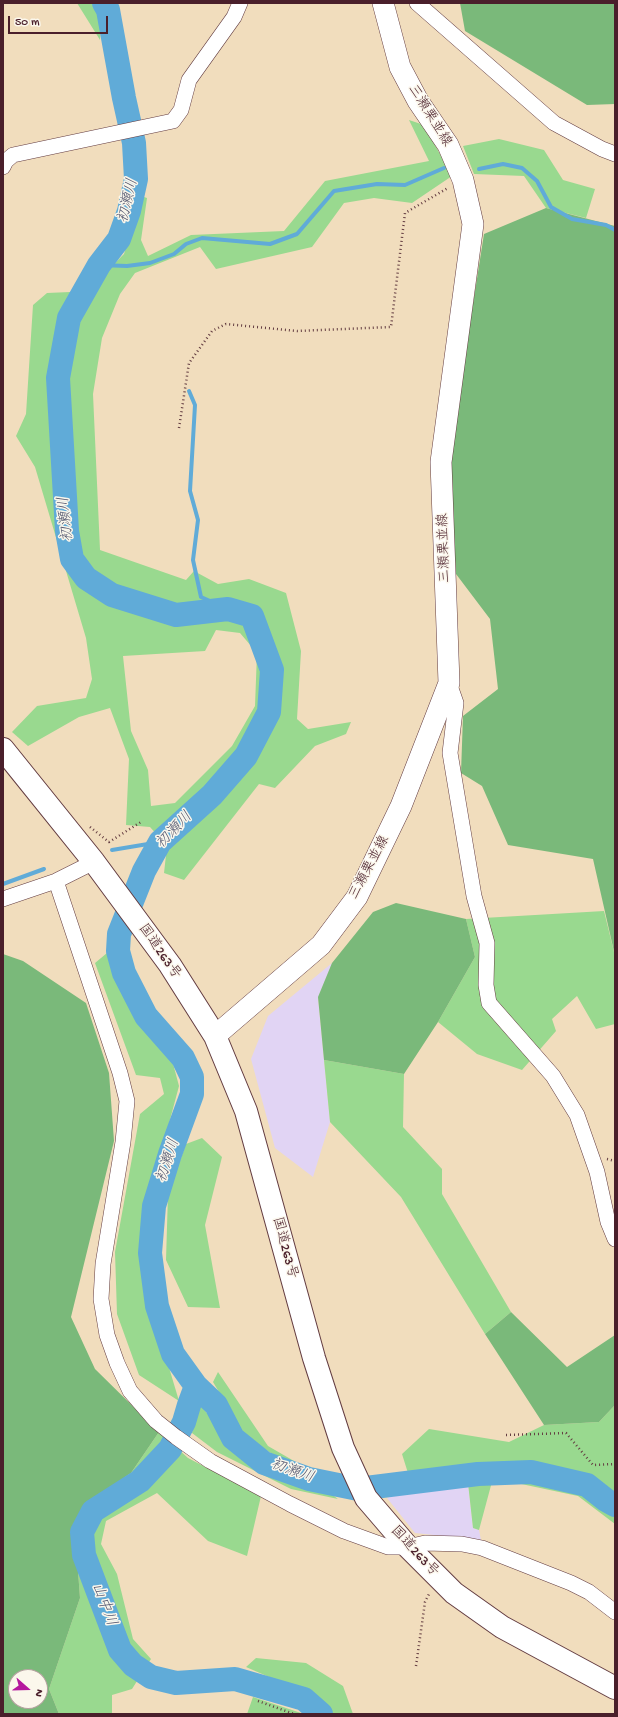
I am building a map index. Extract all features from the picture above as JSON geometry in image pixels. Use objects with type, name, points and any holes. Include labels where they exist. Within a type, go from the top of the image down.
[{"type":"highway","name":"国道263号","points":[[3,749],[94,862],[170,965],[215,1036],[246,1111],[314,1358],[343,1448],[366,1498],[408,1547],[454,1593],[502,1627],[615,1688]]},
{"type":"main road","name":"三瀬栗並線","points":[[215,1036],[321,945],[357,897],[402,806],[448,683],[441,462],[473,224],[462,180],[448,145],[418,101],[400,67],[383,3]]},
{"type":"street","points":[[3,167],[6,161],[13,154],[173,121],[181,110],[189,80],[234,17],[240,3]]},
{"type":"street","points":[[417,3],[554,123],[602,149],[615,154]]},
{"type":"street","points":[[448,683],[456,703],[450,753],[474,896],[487,943],[486,985],[489,1003],[553,1076],[577,1115],[597,1172],[608,1222],[615,1239]]},
{"type":"street","points":[[3,899],[56,881],[94,862]]},
{"type":"street","points":[[56,881],[120,1073],[126,1101],[123,1142],[103,1264],[101,1299],[107,1335],[117,1363],[130,1391],[156,1420],[210,1461],[344,1531],[388,1547],[408,1547],[425,1543],[440,1543],[462,1544],[482,1548],[571,1583],[589,1592],[615,1612]]},
{"type":"path","points":[[179,428],[190,363],[212,331],[226,324],[297,331],[391,327],[405,213],[462,180]]},
{"type":"path","points":[[63,824],[90,827],[109,842],[141,822]]},
{"type":"path","points":[[506,1435],[566,1433],[593,1465],[615,1464]]},
{"type":"path","points":[[416,1666],[425,1602],[438,1578]]},
{"type":"path","points":[[258,1701],[294,1714]]},
{"type":"shaded area","points":[[332,963],[318,998],[330,1122],[313,1177],[275,1148],[251,1059],[268,1016]]},
{"type":"shaded area","points":[[468,1483],[473,1528],[479,1530],[481,1540],[415,1533],[387,1498],[413,1489]]},
{"type":"green space","points":[[77,3],[97,3],[102,12],[100,40]]},
{"type":"green space","points":[[460,3],[615,3],[615,104],[587,105],[465,31]]},
{"type":"green space","points":[[409,120],[424,125],[452,176],[412,203],[374,198],[344,203],[312,247],[216,269],[200,247],[135,273],[120,294],[102,338],[93,394],[100,550],[186,580],[194,571],[218,584],[249,579],[286,593],[301,651],[297,719],[308,729],[351,722],[346,734],[315,746],[275,788],[259,784],[184,880],[164,873],[167,846],[150,827],[126,825],[129,759],[110,708],[79,717],[28,746],[12,732],[37,706],[86,698],[92,679],[86,638],[35,467],[16,436],[26,414],[33,305],[47,293],[70,292],[90,298],[104,274],[124,254],[141,196],[147,198],[141,240],[148,256],[191,235],[284,231],[325,181],[429,161]],"holes":[[[216,630],[240,633],[257,653],[255,706],[232,746],[175,803],[151,806],[148,770],[131,731],[123,656],[205,651]]]},
{"type":"green space","points":[[499,139],[544,150],[563,180],[595,189],[586,218],[546,208],[524,176],[474,174],[463,146]]},
{"type":"green space","points":[[546,208],[615,226],[615,956],[593,859],[508,845],[482,786],[461,773],[463,716],[498,689],[490,619],[456,574],[448,463],[484,234]]},
{"type":"green space","points":[[396,903],[466,919],[475,957],[438,1022],[404,1074],[324,1060],[318,997],[332,963],[373,912]]},
{"type":"green space","points":[[604,911],[615,956],[615,1024],[596,1029],[577,996],[552,1019],[556,1031],[522,1070],[477,1054],[438,1022],[475,957],[466,919]]},
{"type":"green space","points":[[107,953],[137,1019],[171,1056],[179,1086],[147,1206],[145,1287],[179,1401],[139,1375],[117,1314],[115,1252],[140,1114],[164,1094],[160,1078],[136,1075],[95,963]]},
{"type":"green space","points":[[3,954],[23,961],[86,1003],[109,1073],[114,1141],[71,1317],[95,1369],[159,1432],[131,1473],[88,1503],[75,1530],[80,1598],[49,1689],[59,1714],[3,1714]]},
{"type":"green space","points":[[324,1060],[404,1074],[403,1127],[442,1169],[442,1194],[511,1312],[485,1334],[401,1197],[330,1122]]},
{"type":"green space","points":[[202,1138],[222,1157],[205,1225],[220,1308],[188,1307],[166,1260],[168,1194],[186,1144]]},
{"type":"green space","points":[[511,1312],[567,1367],[615,1335],[615,1405],[599,1422],[544,1425],[485,1334]]},
{"type":"green space","points":[[218,1372],[268,1446],[294,1461],[291,1466],[246,1437],[213,1382]]},
{"type":"green space","points":[[198,1402],[241,1455],[290,1482],[326,1490],[338,1499],[291,1489],[217,1452],[192,1433]]},
{"type":"green space","points":[[615,1405],[615,1524],[578,1496],[493,1478],[479,1530],[473,1528],[468,1483],[413,1489],[402,1454],[429,1429],[509,1442],[544,1425],[599,1422]]},
{"type":"green space","points":[[159,1432],[188,1458],[261,1496],[247,1556],[208,1541],[157,1493],[106,1521],[101,1544],[117,1574],[133,1639],[151,1659],[132,1689],[112,1695],[112,1714],[59,1714],[49,1689],[80,1598],[75,1530],[88,1503],[131,1473]]},
{"type":"green space","points":[[256,1658],[306,1663],[343,1686],[353,1714],[328,1714],[306,1693],[246,1667]]},
{"type":"green space","points":[[253,1697],[304,1714],[247,1714]]},
{"type":"waterway","name":"初瀬川","points":[[104,3],[108,10],[134,143],[136,179],[129,211],[119,239],[99,265],[69,318],[58,378],[67,531],[72,559],[86,578],[112,595],[176,615],[228,609],[252,616],[272,670],[269,712],[246,756],[212,795],[160,842],[144,871],[119,934],[118,951],[124,973],[146,1016],[183,1058],[192,1077],[192,1094],[170,1154],[154,1206],[150,1253],[157,1306],[173,1354],[196,1386],[216,1405],[233,1438],[264,1463],[309,1479],[358,1489],[478,1474],[531,1472],[587,1485],[615,1505]]},
{"type":"waterway","points":[[479,169],[503,164],[522,168],[537,181],[551,207],[572,219],[606,225],[615,230]]},
{"type":"waterway","points":[[99,265],[127,266],[150,263],[174,254],[186,244],[202,238],[270,244],[297,234],[334,191],[377,184],[405,185],[444,168]]},
{"type":"waterway","points":[[189,391],[195,405],[190,491],[198,520],[193,560],[201,597],[228,609]]},
{"type":"waterway","points":[[112,850],[160,842]]},
{"type":"waterway","points":[[3,884],[44,869]]},
{"type":"waterway","name":"山中川","points":[[196,1386],[184,1422],[170,1449],[140,1481],[93,1511],[82,1532],[84,1555],[120,1650],[133,1665],[151,1677],[176,1683],[235,1679],[304,1699],[321,1714]]}]
